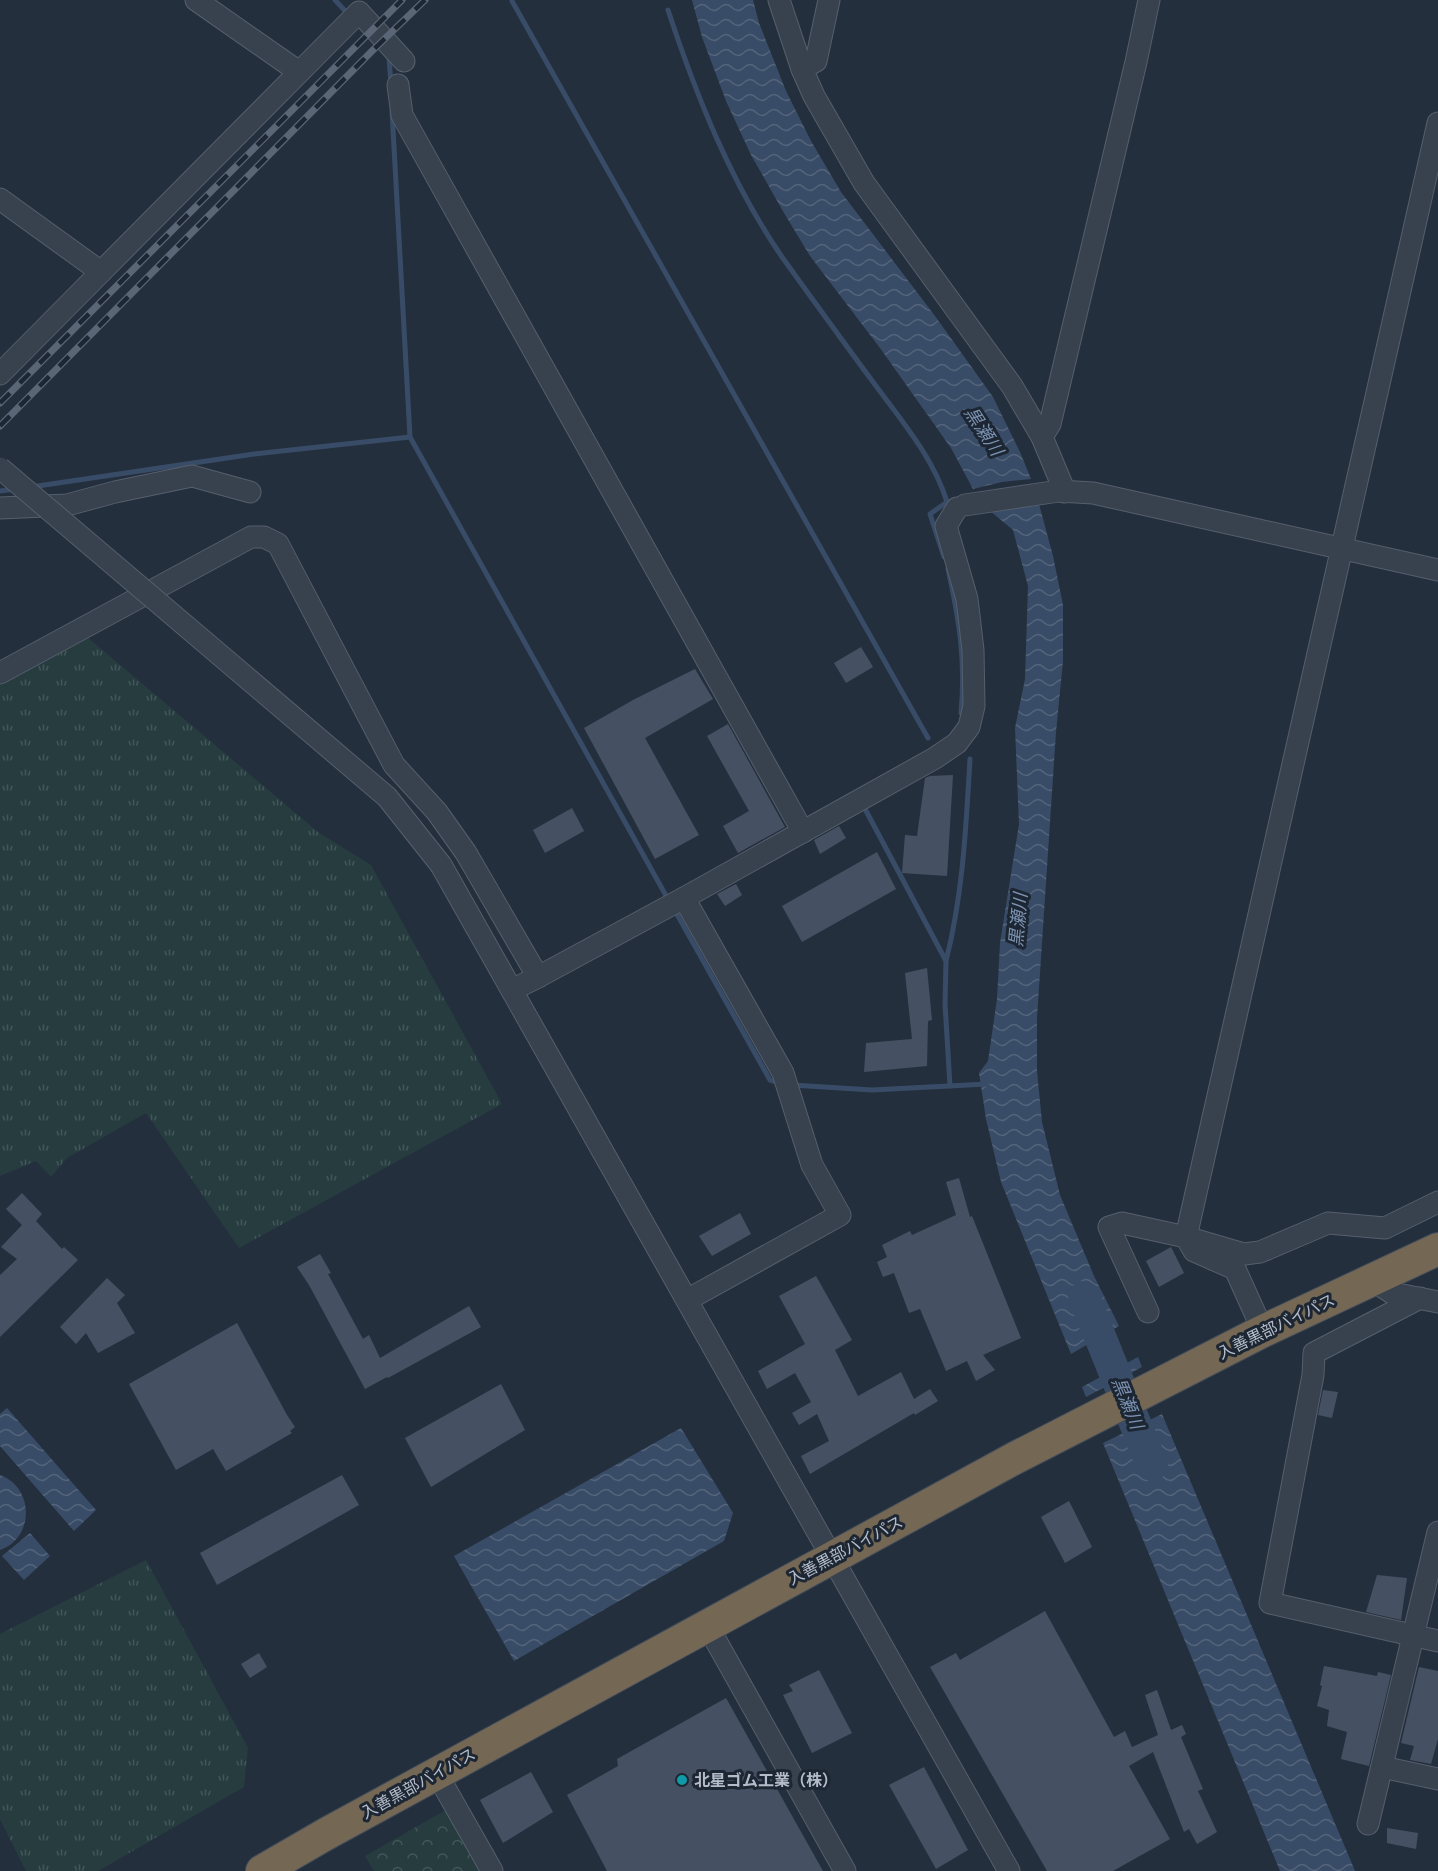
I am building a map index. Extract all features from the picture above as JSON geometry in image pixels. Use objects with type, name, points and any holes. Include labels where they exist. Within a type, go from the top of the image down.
[{"type":"highway","name":"入善黒部バイパス","points":[[262,1871],[1015,1458],[1263,1331],[1438,1249]]},
{"type":"street","points":[[196,0],[299,72]]},
{"type":"street","points":[[779,0],[802,69],[814,96],[864,183],[1012,386],[1042,437],[1062,491]]},
{"type":"street","points":[[802,69],[816,61],[829,0]]},
{"type":"street","points":[[1042,437],[1050,424],[1149,0]]},
{"type":"street","points":[[0,374],[299,72],[353,6],[404,61]]},
{"type":"street","points":[[398,85],[402,115],[803,832]]},
{"type":"street","points":[[1263,1331],[1235,1269],[1194,1251],[1186,1237],[1438,123]]},
{"type":"street","points":[[0,199],[101,272]]},
{"type":"street","points":[[0,468],[387,797],[441,865],[1009,1871]]},
{"type":"street","points":[[0,508],[67,506],[115,492],[192,476],[250,492]]},
{"type":"street","points":[[512,990],[803,832],[935,758],[957,743],[969,727],[974,706],[973,650],[967,599],[946,526],[961,507],[1062,491],[1093,493],[1438,570]]},
{"type":"street","points":[[0,673],[251,537],[264,537],[278,544],[394,765],[437,812],[466,853],[538,977]]},
{"type":"street","points":[[684,898],[783,1073],[812,1165],[840,1215],[687,1300]]},
{"type":"street","points":[[1148,1312],[1109,1227],[1122,1223],[1186,1237],[1245,1254],[1260,1251],[1328,1223],[1385,1228],[1438,1202]]},
{"type":"street","points":[[1372,1280],[1392,1293],[1429,1300]]},
{"type":"street","points":[[1429,1300],[1314,1353],[1313,1375],[1270,1603],[1438,1641]]},
{"type":"street","points":[[1368,1824],[1437,1542]]},
{"type":"street","points":[[707,1625],[845,1871]]},
{"type":"street","points":[[1382,1767],[1438,1779]]},
{"type":"street","points":[[437,1774],[492,1871]]},
{"type":"green space","points":[[87,637],[318,832],[371,865],[502,1104],[239,1248],[146,1113],[67,1158],[51,1177],[36,1161],[0,1176],[0,684]]},
{"type":"green space","points":[[146,1560],[248,1748],[244,1787],[98,1871],[26,1871],[0,1819],[0,1634]]},
{"type":"green space","points":[[446,1810],[481,1871],[374,1871],[365,1856]]},
{"type":"water","points":[[692,0],[753,0],[759,23],[786,91],[811,141],[841,192],[993,397],[1031,479],[1002,482],[973,489],[951,448],[880,348],[810,256],[784,213],[751,155],[726,101],[702,37]]},
{"type":"water","points":[[1039,504],[1063,605],[1063,661],[1056,732],[1037,1018],[1037,1071],[1042,1122],[1060,1195],[1094,1276],[1119,1326],[1071,1354],[1001,1182],[986,1119],[979,1073],[988,1061],[997,999],[1000,943],[1019,824],[1015,728],[1025,679],[1028,586],[1013,530],[989,510]]},
{"type":"water","points":[[1138,1357],[1142,1367],[1086,1397],[1082,1387]]},
{"type":"water","points":[[7,1408],[96,1510],[74,1531],[0,1446],[0,1414]]},
{"type":"water","points":[[1162,1414],[1355,1871],[1280,1871],[1103,1443]]},
{"type":"water","points":[[681,1428],[733,1513],[724,1541],[514,1661],[454,1556]]},
{"type":"water","points":[[0,1475],[11,1481],[19,1490],[26,1512],[20,1535],[0,1550]]},
{"type":"water","points":[[30,1533],[50,1556],[24,1580],[2,1556]]},
{"type":"building","points":[[861,647],[873,667],[846,683],[834,663]]},
{"type":"building","points":[[695,669],[713,699],[645,738],[699,835],[655,859],[584,728]]},
{"type":"building","points":[[728,724],[785,827],[738,853],[723,826],[749,811],[707,736]]},
{"type":"building","points":[[953,775],[947,876],[902,873],[905,835],[917,836],[925,778]]},
{"type":"building","points":[[572,808],[584,831],[545,853],[533,830]]},
{"type":"building","points":[[839,826],[846,838],[820,854],[814,840]]},
{"type":"building","points":[[877,852],[896,889],[802,942],[782,906]]},
{"type":"building","points":[[736,884],[742,895],[725,906],[717,894]]},
{"type":"building","points":[[927,968],[932,1020],[928,1021],[927,1066],[864,1072],[866,1043],[912,1039],[905,973]]},
{"type":"building","points":[[959,1178],[970,1217],[972,1216],[1021,1338],[983,1355],[995,1370],[976,1381],[967,1361],[946,1371],[920,1309],[909,1313],[894,1273],[883,1277],[877,1262],[887,1257],[882,1245],[910,1231],[912,1235],[956,1215],[946,1182]]},
{"type":"building","points":[[22,1193],[42,1214],[36,1221],[62,1249],[64,1247],[78,1260],[0,1337],[0,1275],[17,1259],[1,1247],[22,1225],[6,1209]]},
{"type":"building","points":[[740,1213],[751,1234],[712,1256],[699,1236]]},
{"type":"building","points":[[1171,1247],[1184,1273],[1159,1287],[1146,1261]]},
{"type":"building","points":[[320,1254],[331,1273],[328,1274],[363,1339],[369,1335],[380,1358],[469,1306],[481,1327],[365,1389],[297,1267]]},
{"type":"building","points":[[816,1276],[852,1340],[835,1350],[858,1396],[901,1372],[914,1399],[930,1389],[938,1401],[810,1474],[801,1456],[829,1441],[817,1414],[799,1425],[792,1413],[811,1402],[795,1373],[767,1389],[758,1371],[805,1344],[779,1296]]},
{"type":"building","points":[[107,1278],[125,1295],[117,1303],[135,1333],[98,1353],[86,1333],[76,1344],[60,1327]]},
{"type":"building","points":[[237,1323],[295,1427],[290,1431],[292,1433],[226,1471],[213,1449],[176,1470],[129,1384]]},
{"type":"building","points":[[501,1384],[525,1430],[431,1487],[405,1438]]},
{"type":"building","points":[[1323,1390],[1338,1392],[1332,1418],[1318,1415]]},
{"type":"building","points":[[342,1475],[359,1505],[217,1585],[200,1553]]},
{"type":"building","points":[[1069,1501],[1092,1547],[1065,1563],[1041,1517]]},
{"type":"building","points":[[1377,1575],[1407,1578],[1401,1620],[1366,1612]]},
{"type":"building","points":[[1045,1611],[1114,1737],[1125,1731],[1132,1747],[1158,1735],[1145,1695],[1157,1690],[1171,1730],[1182,1725],[1186,1734],[1181,1737],[1203,1789],[1198,1791],[1217,1832],[1197,1844],[1189,1829],[1184,1832],[1153,1752],[1129,1766],[1170,1839],[1113,1871],[1047,1871],[930,1667],[956,1653],[960,1660]]},
{"type":"building","points":[[259,1653],[267,1667],[250,1678],[241,1664]]},
{"type":"building","points":[[1324,1666],[1377,1676],[1378,1672],[1391,1675],[1369,1766],[1341,1759],[1347,1732],[1327,1726],[1329,1710],[1317,1706]]},
{"type":"building","points":[[1419,1667],[1438,1671],[1438,1739],[1431,1764],[1410,1760],[1414,1746],[1401,1743]]},
{"type":"building","points":[[819,1670],[852,1733],[812,1753],[783,1695],[793,1691],[789,1685]]},
{"type":"building","name":"北星ゴム工業（株）","points":[[726,1698],[823,1871],[607,1871],[567,1795],[618,1766],[617,1759]]},
{"type":"building","points":[[924,1767],[968,1850],[936,1869],[889,1785]]},
{"type":"building","points":[[531,1772],[553,1812],[503,1843],[480,1800]]},
{"type":"building","points":[[1387,1828],[1418,1833],[1416,1849],[1387,1843]]},
{"type":"waterway","points":[[335,0],[350,16]]},
{"type":"waterway","points":[[512,1],[928,738]]},
{"type":"waterway","points":[[668,10],[690,74],[716,138],[764,229],[906,427],[934,471],[947,502],[930,514],[944,557]]},
{"type":"waterway","points":[[389,58],[391,84]]},
{"type":"waterway","points":[[392,111],[410,437],[669,901]]},
{"type":"waterway","points":[[31,487],[254,454],[410,437]]},
{"type":"waterway","points":[[0,491],[16,489]]},
{"type":"waterway","points":[[948,569],[960,640],[963,676],[961,713]]},
{"type":"waterway","points":[[946,961],[960,886],[970,759]]},
{"type":"waterway","points":[[864,807],[946,961],[945,1004],[950,1086]]},
{"type":"waterway","points":[[674,909],[770,1080],[780,1083]]},
{"type":"waterway","points":[[792,1085],[872,1090],[987,1084]]},
{"type":"waterway","name":"黒瀬川","points":[[1084,1297],[1152,1465]]},
{"type":"railway","points":[[0,403],[402,0]]},
{"type":"railway","points":[[0,426],[425,0]]},
{"type":"place","name":"北星ゴム工業（株）","points":[[682,1780]]}]
